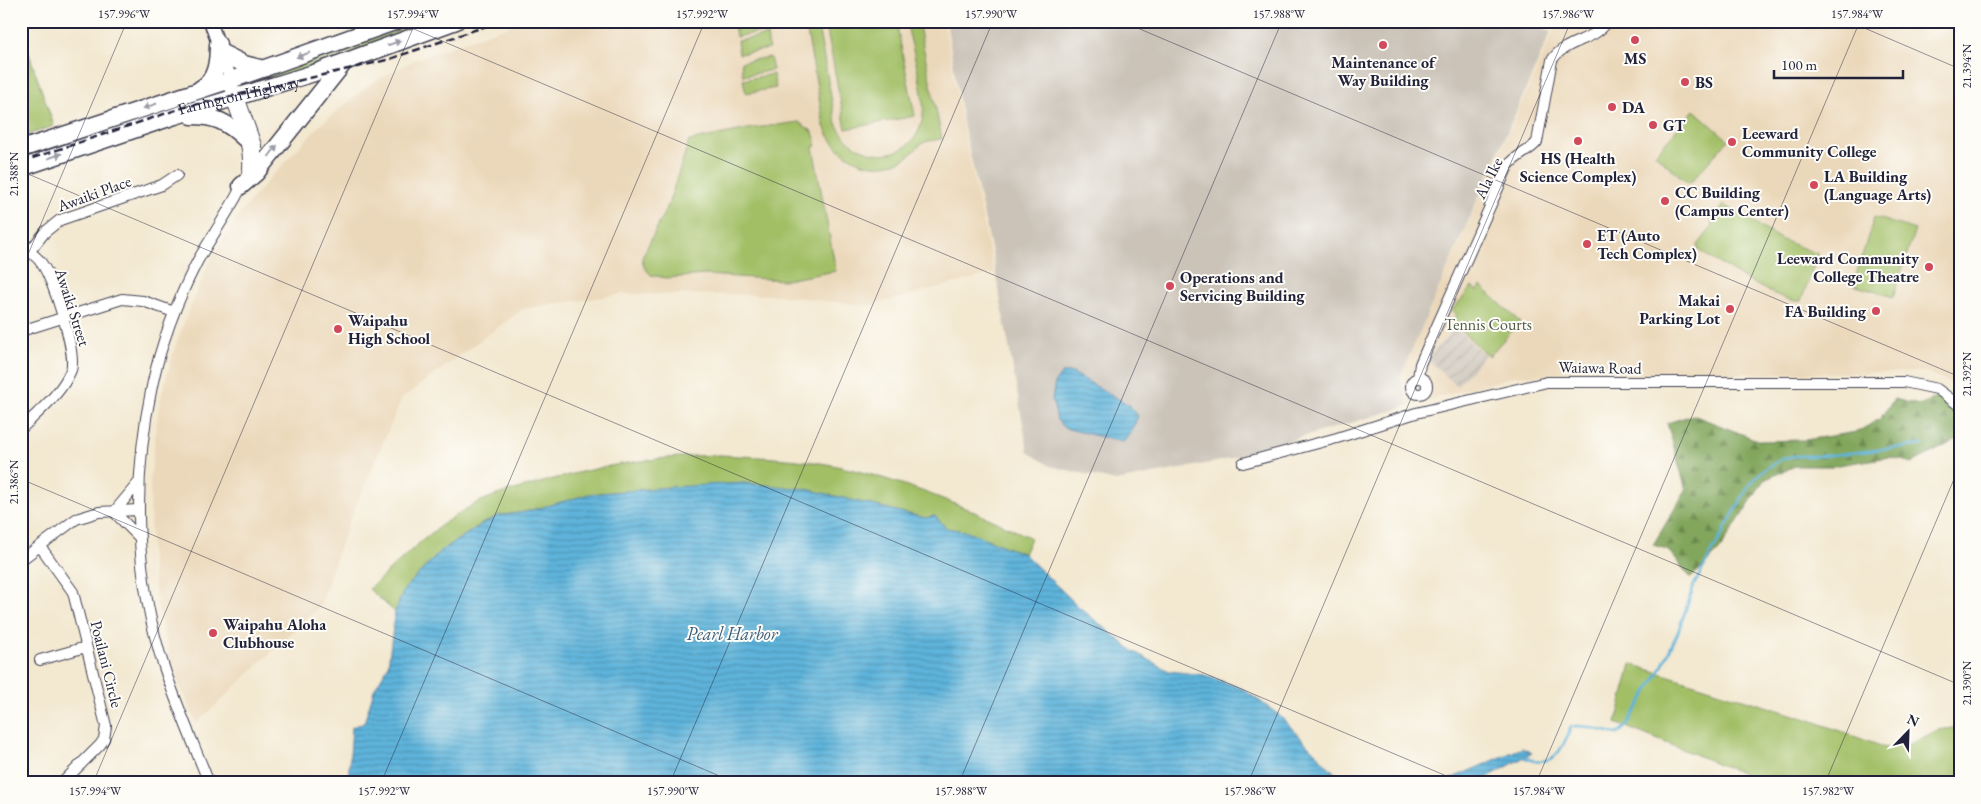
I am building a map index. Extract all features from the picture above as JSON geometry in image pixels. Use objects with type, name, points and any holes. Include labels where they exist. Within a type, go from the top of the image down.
[{"type":"main road","name":"Farrington Highway","points":[[21,150],[264,69],[397,21]]},
{"type":"main road","name":"Farrington Highway","points":[[21,168],[175,116],[314,73],[456,21]]},
{"type":"main road","points":[[196,91],[208,83],[215,71],[220,49],[244,64],[264,69]]},
{"type":"main road","points":[[241,186],[256,173],[335,71],[348,59]]},
{"type":"main road","points":[[175,116],[216,118],[226,122],[244,138]]},
{"type":"street","points":[[210,21],[236,98],[248,170]]},
{"type":"street","name":"Ala Ike","points":[[1418,378],[1420,364],[1508,166],[1518,155],[1533,147],[1537,142],[1552,60],[1558,51],[1566,45],[1594,34],[1608,21]]},
{"type":"street","points":[[209,783],[165,669],[154,630],[146,590],[140,537],[138,510],[139,482],[141,449],[152,384],[174,312],[197,263],[252,164],[256,145],[236,98]]},
{"type":"street","name":"Awaiki Place","points":[[25,249],[60,220],[162,185],[176,175]]},
{"type":"street","name":"Awaiki Street","points":[[21,429],[62,385],[71,370],[72,349],[47,272],[42,264],[25,249]]},
{"type":"street","points":[[21,331],[122,299],[142,301],[174,312]]},
{"type":"street","name":"Waiawa Road","points":[[1243,463],[1337,438],[1416,413],[1547,382],[1904,382],[1937,389],[1960,406]]},
{"type":"street","points":[[114,512],[139,482]]},
{"type":"street","points":[[21,560],[76,519],[99,512],[138,510]]},
{"type":"street","points":[[114,512],[140,537]]},
{"type":"street","name":"Poailani Circle","points":[[40,546],[73,592],[105,718],[106,732],[96,751],[62,783]]},
{"type":"street","points":[[40,660],[86,647]]},
{"type":"shaded area","name":"Waipahu High School","points":[[523,21],[944,21],[962,124],[994,273],[868,306],[777,295],[622,294],[523,309],[402,398],[346,529],[320,606],[196,724],[179,684],[164,635],[157,603],[151,559],[150,480],[159,405],[174,349],[206,268],[238,216],[270,178],[320,125],[370,84],[416,59]]},
{"type":"shaded area","points":[[946,21],[1530,21],[1551,32],[1400,377],[1408,406],[1221,461],[1116,481],[1050,466],[1028,452],[992,252],[963,123]]},
{"type":"shaded area","name":"Leeward Community College","points":[[1558,21],[1960,21],[1960,391],[1946,381],[1924,372],[1514,376],[1408,406],[1400,377]]},
{"type":"shaded area","points":[[1455,328],[1485,355],[1457,386],[1427,359]]},
{"type":"green space","points":[[425,21],[437,21],[256,87],[254,79]]},
{"type":"green space","points":[[764,21],[766,31],[736,37],[734,23]]},
{"type":"green space","points":[[805,21],[817,21],[836,123],[845,137],[857,147],[870,152],[884,154],[897,151],[909,144],[918,132],[923,116],[920,83],[906,21],[918,21],[942,139],[925,142],[902,160],[890,164],[866,164],[846,154],[829,137],[824,126]]},
{"type":"green space","points":[[825,21],[896,21],[915,116],[846,129]]},
{"type":"green space","points":[[21,31],[54,126],[21,137]]},
{"type":"green space","points":[[767,35],[769,49],[739,54],[737,41]]},
{"type":"green space","points":[[770,57],[773,70],[743,76],[741,62]]},
{"type":"green space","points":[[773,74],[776,88],[746,93],[743,80]]},
{"type":"green space","points":[[1694,110],[1728,140],[1689,184],[1655,154]]},
{"type":"green space","points":[[799,122],[813,132],[817,146],[813,147],[836,271],[785,280],[705,275],[666,278],[651,275],[644,267],[642,258],[668,205],[689,141],[748,129]]},
{"type":"green space","points":[[1724,205],[1782,240],[1818,254],[1801,301],[1779,296],[1698,250],[1698,245],[1712,227],[1711,222]]},
{"type":"green space","points":[[1874,217],[1915,230],[1893,297],[1853,285]]},
{"type":"green space","name":"Tennis Courts","points":[[1481,286],[1520,322],[1489,356],[1450,321],[1457,315],[1452,310],[1472,287],[1477,291]]},
{"type":"green space","points":[[1940,396],[1960,415],[1960,438],[1912,463],[1890,457],[1832,466],[1795,466],[1764,480],[1719,551],[1691,578],[1667,549],[1653,545],[1686,490],[1667,423],[1693,415],[1760,441],[1805,440],[1857,432],[1880,419],[1894,399],[1919,405]]},
{"type":"green space","points":[[719,455],[804,461],[858,471],[934,496],[1031,538],[1024,554],[969,532],[946,528],[935,516],[925,518],[806,489],[671,487],[590,494],[525,512],[498,516],[482,524],[441,551],[405,588],[395,612],[369,589],[430,534],[457,514],[485,499],[553,479],[600,468],[645,460]]},
{"type":"green space","points":[[1631,664],[1813,721],[1886,748],[1910,744],[1938,730],[1960,727],[1960,783],[1772,783],[1729,768],[1616,723]]},
{"type":"water","points":[[1062,373],[1073,373],[1129,405],[1138,416],[1131,433],[1123,442],[1064,428],[1057,420],[1052,399],[1055,382]]},
{"type":"water","name":"Pearl Harbor","points":[[744,483],[806,489],[925,518],[935,516],[946,528],[969,532],[1024,554],[1079,607],[1133,651],[1169,671],[1205,675],[1243,689],[1279,715],[1335,773],[1350,783],[348,783],[352,727],[364,723],[374,690],[388,666],[395,612],[405,588],[441,551],[482,524],[498,516],[525,512],[590,494]]},
{"type":"water","points":[[1522,748],[1532,753],[1477,783],[1441,783]]},
{"type":"waterway","points":[[1526,758],[1544,761],[1556,755],[1571,727],[1587,727],[1618,734],[1627,725],[1661,669],[1678,632],[1694,585],[1748,487],[1762,471],[1782,459],[1795,456],[1822,456],[1923,445]]},
{"type":"railway","points":[[21,162],[185,107],[387,60],[501,21]]},
{"type":"place","name":"MS","points":[[1635,40]]},
{"type":"place","name":"Maintenance of Way Building","points":[[1383,45]]},
{"type":"place","name":"BS","points":[[1685,82]]},
{"type":"place","name":"DA","points":[[1612,107]]},
{"type":"place","name":"GT","points":[[1653,125]]},
{"type":"place","name":"HS (Health Science Complex)","points":[[1578,141]]},
{"type":"place","name":"Leeward Community College","points":[[1732,142]]},
{"type":"place","name":"LA Building (Language Arts)","points":[[1814,185]]},
{"type":"place","name":"CC Building (Campus Center)","points":[[1665,201]]},
{"type":"place","name":"ET (Auto Tech Complex)","points":[[1587,244]]},
{"type":"place","name":"Leeward Community College Theatre","points":[[1929,267]]},
{"type":"place","name":"Operations and Servicing Building","points":[[1170,286]]},
{"type":"place","name":"Makai Parking Lot","points":[[1730,309]]},
{"type":"place","name":"FA Building","points":[[1876,311]]},
{"type":"place","name":"Waipahu High School","points":[[338,329]]},
{"type":"place","name":"Waipahu Aloha Clubhouse","points":[[213,633]]}]
